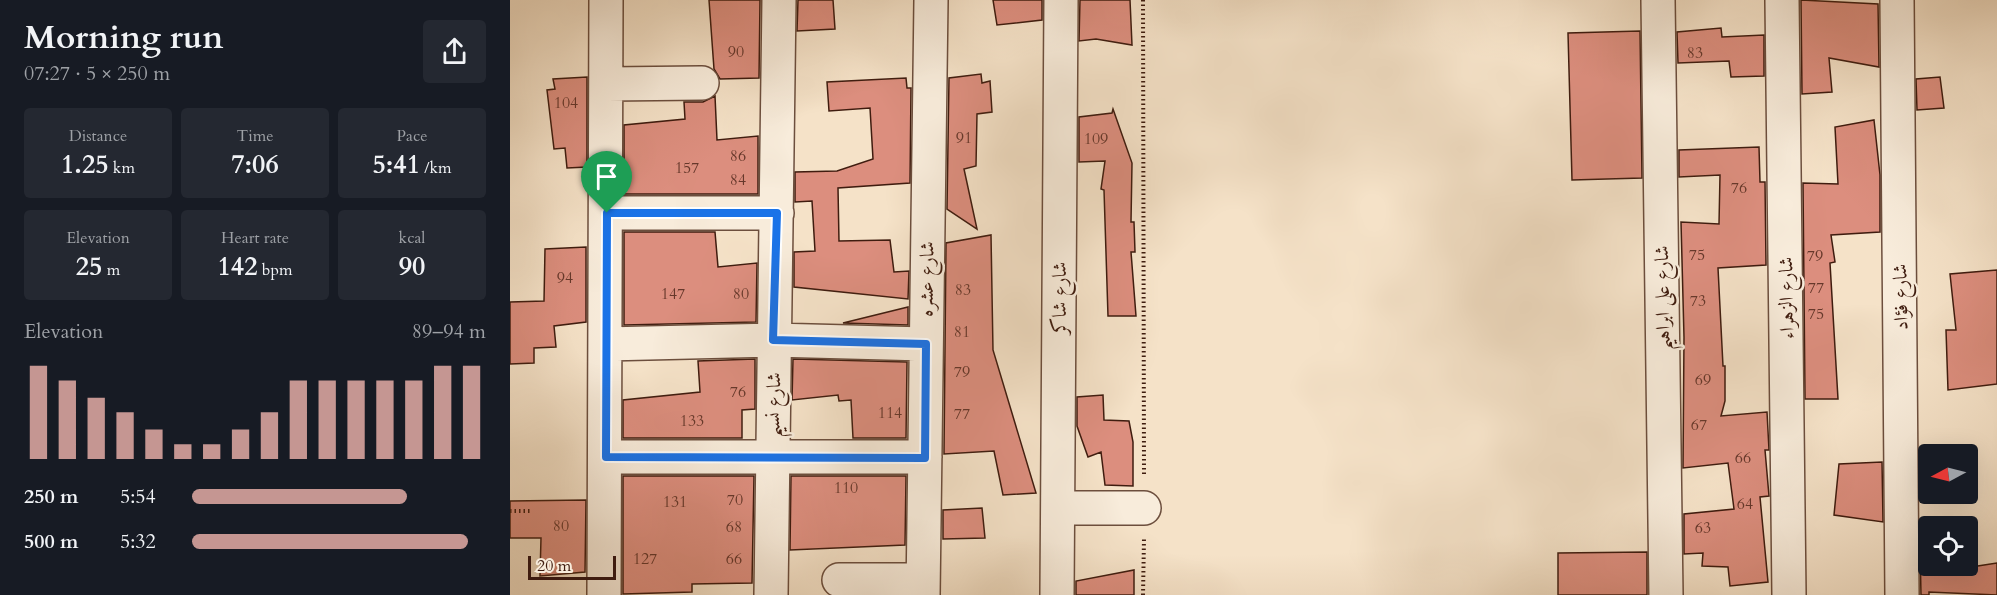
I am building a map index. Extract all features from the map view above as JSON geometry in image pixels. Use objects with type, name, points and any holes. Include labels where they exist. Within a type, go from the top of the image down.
[{"type":"street","points":[[604,595],[608,84],[606,0]]},
{"type":"street","name":"شارع نسيم","points":[[771,595],[779,0]]},
{"type":"street","name":"شارع عشره","points":[[923,587],[931,0]]},
{"type":"street","name":"شارع شاكر","points":[[1057,595],[1061,0]]},
{"type":"street","name":"شارع على ابراهيم","points":[[1658,0],[1666,595]]},
{"type":"street","name":"شارع الزهراء","points":[[1782,0],[1789,595]]},
{"type":"street","name":"شارع فؤاد","points":[[1897,0],[1902,595]]},
{"type":"street","points":[[608,84],[702,83]]},
{"type":"street","points":[[607,213],[777,213]]},
{"type":"street","points":[[606,344],[773,340],[926,344]]},
{"type":"street","points":[[606,457],[925,458]]},
{"type":"street","points":[[1058,508],[1144,508]]},
{"type":"street","points":[[839,580],[923,587]]},
{"type":"path","points":[[1143,0],[1143,595]]},
{"type":"path","points":[[510,511],[532,511]]},
{"type":"building","points":[[709,0],[760,0],[759,78],[720,79],[714,69]]},
{"type":"building","points":[[798,0],[833,0],[835,29],[797,31]]},
{"type":"building","points":[[993,0],[1042,0],[1042,20],[997,25]]},
{"type":"building","points":[[1080,0],[1130,0],[1132,45],[1096,39],[1079,41]]},
{"type":"building","points":[[1801,0],[1878,4],[1879,67],[1829,58],[1832,92],[1802,94]]},
{"type":"building","points":[[1721,28],[1722,37],[1764,35],[1764,76],[1731,77],[1729,61],[1678,63],[1677,32]]},
{"type":"building","points":[[1640,31],[1642,178],[1572,180],[1568,33]]},
{"type":"building","points":[[981,74],[982,83],[990,81],[992,112],[977,114],[976,166],[964,169],[977,229],[947,209],[949,78]]},
{"type":"building","points":[[587,77],[587,167],[567,168],[565,148],[554,149],[547,90],[555,89],[553,79]]},
{"type":"building","points":[[1940,77],[1944,108],[1917,110],[1916,79]]},
{"type":"building","points":[[906,78],[907,88],[911,88],[910,183],[838,188],[839,241],[890,240],[894,272],[909,271],[908,299],[794,287],[794,252],[815,251],[812,201],[795,202],[795,172],[837,171],[873,159],[870,108],[829,111],[827,82]]},
{"type":"building","points":[[715,96],[717,140],[758,136],[758,194],[624,194],[624,125],[685,119],[684,102],[703,102]]},
{"type":"building","points":[[1113,109],[1132,163],[1131,222],[1134,222],[1135,252],[1131,252],[1136,316],[1108,316],[1104,190],[1101,189],[1105,161],[1079,162],[1079,117],[1112,113]]},
{"type":"building","points":[[1874,120],[1880,175],[1880,232],[1831,235],[1835,262],[1830,263],[1838,399],[1805,399],[1803,183],[1838,184],[1835,127]]},
{"type":"building","points":[[1759,147],[1760,182],[1765,182],[1766,265],[1718,268],[1723,366],[1725,366],[1725,401],[1721,416],[1767,412],[1769,450],[1765,450],[1769,496],[1760,497],[1768,582],[1730,586],[1728,567],[1702,566],[1703,553],[1684,554],[1684,514],[1734,509],[1728,463],[1683,468],[1684,337],[1681,222],[1719,224],[1720,175],[1679,177],[1679,150]]},
{"type":"building","points":[[624,232],[715,232],[718,267],[757,263],[756,322],[624,325]]},
{"type":"building","points":[[991,235],[993,350],[1036,493],[1003,495],[994,451],[944,454],[946,243]]},
{"type":"building","points":[[586,247],[586,322],[554,326],[556,347],[534,348],[534,363],[510,364],[510,302],[544,301],[545,249]]},
{"type":"building","points":[[1997,270],[1997,384],[1948,390],[1946,330],[1956,330],[1950,274]]},
{"type":"building","points":[[908,307],[908,325],[843,323]]},
{"type":"building","points":[[755,359],[755,409],[742,410],[742,438],[623,438],[623,400],[700,392],[698,361]]},
{"type":"building","points":[[793,359],[907,362],[906,438],[853,438],[851,400],[839,401],[838,395],[792,400]]},
{"type":"building","points":[[1103,395],[1104,420],[1129,421],[1133,442],[1133,486],[1105,485],[1101,452],[1088,457],[1077,426],[1077,397]]},
{"type":"building","points":[[1882,462],[1883,522],[1834,515],[1839,464]]},
{"type":"building","points":[[623,476],[754,476],[752,583],[692,584],[692,592],[623,594]]},
{"type":"building","points":[[791,476],[906,476],[905,545],[790,550]]},
{"type":"building","points":[[586,500],[585,572],[540,576],[541,538],[510,538],[510,501]]},
{"type":"building","points":[[982,508],[985,538],[943,539],[943,510]]},
{"type":"building","points":[[1647,552],[1647,595],[1558,595],[1558,553]]},
{"type":"building","points":[[1997,563],[1997,595],[1929,592],[1929,595],[1921,595],[1921,576],[1978,576],[1978,566]]},
{"type":"building","points":[[1134,570],[1134,595],[1076,595],[1076,581]]},
{"type":"route","points":[[607,213],[777,213],[773,340],[926,344],[925,458],[606,457],[607,213]]}]
